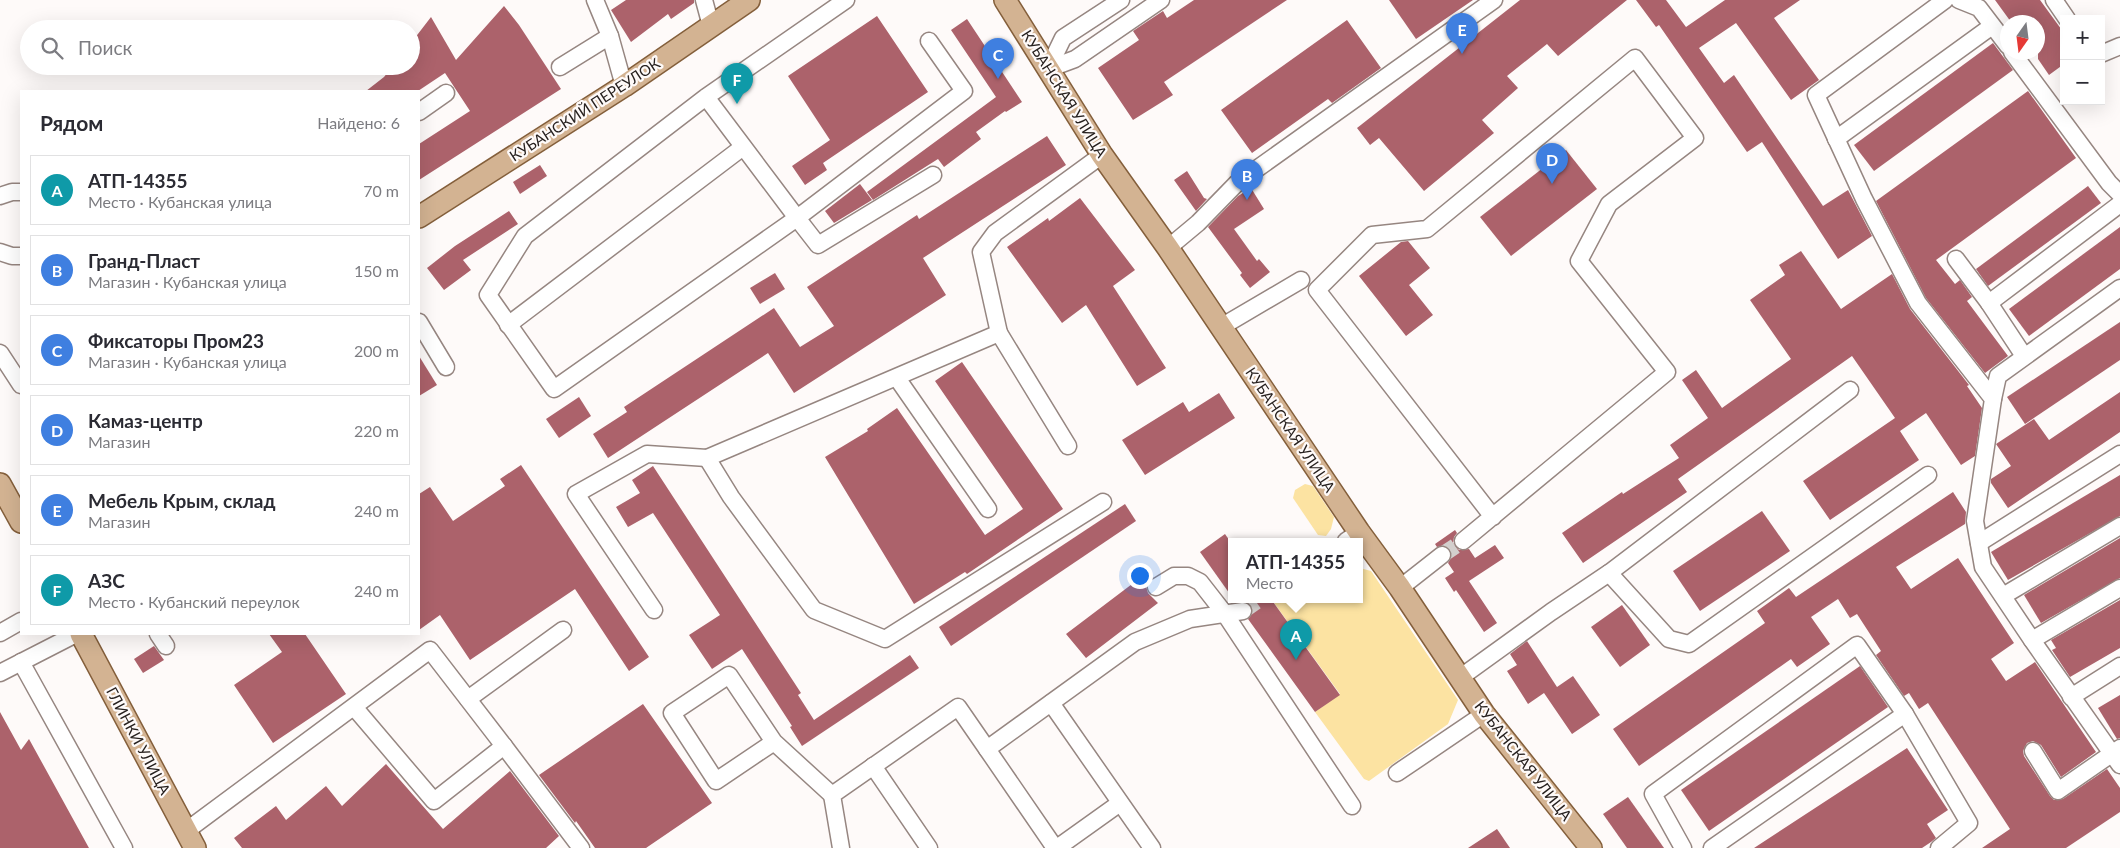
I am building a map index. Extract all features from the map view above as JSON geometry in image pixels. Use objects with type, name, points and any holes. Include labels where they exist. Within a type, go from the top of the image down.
[{"type":"main road","name":"КУБАНСКИЙ ПЕРЕУЛОК","points":[[420,216],[624,86],[750,0]]},
{"type":"main road","name":"КУБАНСКАЯ УЛИЦА","points":[[1005,0],[1102,155],[1221,327],[1352,537]]},
{"type":"main road","points":[[10,489],[20,519]]},
{"type":"main road","name":"КУБАНСКАЯ УЛИЦА","points":[[1363,549],[1400,588],[1484,714],[1591,848]]},
{"type":"main road","name":"ГЛИНКИ УЛИЦА","points":[[81,635],[190,839]]},
{"type":"lane","points":[[704,0],[711,26]]},
{"type":"lane","points":[[846,0],[706,97],[525,236],[488,295],[554,389],[797,218],[964,91],[930,41]]},
{"type":"lane","points":[[1048,69],[1063,38],[1121,0]]},
{"type":"lane","points":[[1048,69],[1075,59],[1161,0]]},
{"type":"lane","points":[[1168,248],[1198,223],[1236,183],[1494,0]]},
{"type":"lane","points":[[1945,0],[1816,95],[1864,199],[1918,303],[1993,399]]},
{"type":"lane","points":[[1959,0],[1979,8],[2000,36]]},
{"type":"lane","points":[[2054,0],[2064,15]]},
{"type":"lane","points":[[597,1],[610,36],[624,86]]},
{"type":"lane","points":[[1836,139],[1992,26]]},
{"type":"lane","points":[[560,67],[610,36]]},
{"type":"lane","points":[[2105,52],[2120,46]]},
{"type":"lane","points":[[1463,541],[1493,517],[1667,372],[1579,261],[1609,204],[1695,138],[1635,58],[1427,229],[1372,235],[1317,290],[1493,517]]},
{"type":"lane","points":[[2018,60],[2109,183],[2120,194]]},
{"type":"lane","points":[[420,111],[446,93]]},
{"type":"lane","points":[[706,97],[818,246],[933,175]]},
{"type":"lane","points":[[508,325],[743,147]]},
{"type":"lane","points":[[1068,446],[999,333],[981,252],[995,233],[1102,155]]},
{"type":"lane","points":[[0,195],[20,192]]},
{"type":"lane","points":[[1989,303],[2120,204]]},
{"type":"lane","points":[[1,256],[20,256]]},
{"type":"lane","points":[[1956,259],[1989,303],[2024,356]]},
{"type":"lane","points":[[1221,327],[1301,280]]},
{"type":"lane","points":[[2033,752],[2058,790],[2117,756],[2071,697],[1983,567],[1975,521],[1993,399],[1998,376],[2120,288]]},
{"type":"lane","points":[[420,324],[446,367]]},
{"type":"lane","points":[[654,610],[576,494],[647,454],[708,458],[999,333]]},
{"type":"lane","points":[[0,353],[20,383]]},
{"type":"lane","points":[[897,378],[988,510]]},
{"type":"lane","points":[[1461,677],[1609,573],[1850,390]]},
{"type":"lane","points":[[1979,543],[2120,454]]},
{"type":"lane","points":[[708,458],[731,497],[814,610],[885,639],[1103,502]]},
{"type":"lane","points":[[1609,573],[1669,639],[1689,644],[1928,475]]},
{"type":"lane","points":[[2003,596],[2120,526]]},
{"type":"lane","points":[[1400,588],[1442,555]]},
{"type":"lane","points":[[1156,587],[1174,576],[1188,576],[1200,582],[1225,614],[1352,806]]},
{"type":"lane","points":[[2032,640],[2120,588]]},
{"type":"lane","points":[[987,749],[1135,642],[1190,619],[1242,611]]},
{"type":"lane","points":[[0,633],[20,622]]},
{"type":"lane","points":[[468,699],[563,630]]},
{"type":"lane","points":[[0,673],[74,635]]},
{"type":"lane","points":[[1683,848],[1653,794],[1857,645],[1905,714],[1969,823],[1939,848]]},
{"type":"lane","points":[[190,839],[354,706],[430,650],[581,848]]},
{"type":"lane","points":[[21,662],[124,848]]},
{"type":"lane","points":[[2071,697],[2120,666]]},
{"type":"lane","points":[[774,742],[716,781],[672,713],[729,675],[774,742],[832,795],[841,848]]},
{"type":"lane","points":[[1051,703],[1152,848]]},
{"type":"lane","points":[[354,706],[434,801],[504,746]]},
{"type":"lane","points":[[832,795],[958,707],[1056,848],[1120,803]]},
{"type":"lane","points":[[1397,773],[1484,714]]},
{"type":"lane","points":[[1712,848],[1905,714]]},
{"type":"lane","points":[[872,766],[929,848]]},
{"type":"shaded area","points":[[1305,484],[1313,486],[1334,517],[1331,529],[1326,536],[1318,535],[1293,498],[1295,490]]},
{"type":"shaded area","points":[[1363,569],[1371,571],[1458,700],[1448,724],[1369,781],[1364,779],[1315,712],[1340,694],[1274,603],[1363,603]]},
{"type":"building","points":[[626,0],[694,0],[694,3],[671,19],[668,14],[631,42],[611,10]]},
{"type":"building","points":[[1194,0],[1287,0],[1164,82],[1173,95],[1133,120],[1098,68],[1139,40],[1133,31],[1163,11],[1167,18]]},
{"type":"building","points":[[1389,0],[1473,0],[1416,39]]},
{"type":"building","points":[[1520,0],[1627,0],[1558,56],[1547,44],[1507,76],[1518,88],[1482,120],[1494,133],[1424,191],[1379,138],[1370,145],[1357,128]]},
{"type":"building","points":[[1636,0],[1666,0],[1686,27],[1725,0],[1800,0],[1774,18],[1819,80],[1791,100],[1736,23],[1699,48],[1724,83],[1734,75],[1823,206],[1848,190],[1872,236],[1838,259],[1762,142],[1747,152],[1659,25],[1656,27]]},
{"type":"building","points":[[1995,0],[2040,0],[2060,28],[2060,67],[2049,75],[2039,60],[2045,60],[2045,15],[2006,15]]},
{"type":"building","points":[[504,6],[519,25],[561,89],[420,179],[420,143],[470,111],[445,73],[420,90],[367,90],[386,75],[420,75],[420,31],[431,17],[456,60]]},
{"type":"building","points":[[877,16],[928,92],[823,163],[827,170],[805,185],[792,166],[830,140],[788,76]]},
{"type":"building","points":[[967,19],[1022,102],[1005,111],[976,132],[981,139],[944,167],[938,159],[873,200],[867,192],[996,97],[951,30]]},
{"type":"building","points":[[1347,20],[1381,68],[1332,103],[1328,99],[1252,153],[1221,110]]},
{"type":"building","points":[[1993,43],[2000,52],[2000,60],[2006,60],[2013,70],[1874,171],[1854,145]]},
{"type":"building","points":[[2028,91],[2076,158],[1936,260],[1955,284],[1960,280],[1972,297],[1967,301],[2008,356],[1985,373],[1926,298],[1876,201]]},
{"type":"building","points":[[1047,136],[1066,165],[923,258],[946,295],[794,393],[768,353],[608,458],[593,434],[627,412],[624,407],[774,308],[800,347],[834,326],[807,287],[917,215],[919,219]]},
{"type":"building","points":[[1566,150],[1597,189],[1511,256],[1480,217]]},
{"type":"building","points":[[540,165],[547,176],[520,194],[513,182]]},
{"type":"building","points":[[1187,171],[1204,198],[1207,199],[1196,211],[1174,180]]},
{"type":"building","points":[[860,184],[872,200],[834,223],[825,211]]},
{"type":"building","points":[[2088,186],[2101,203],[1988,286],[1976,269]]},
{"type":"building","points":[[1251,188],[1264,209],[1234,229],[1257,261],[1259,259],[1270,272],[1250,288],[1240,275],[1242,273],[1208,227],[1238,196]]},
{"type":"building","points":[[1080,198],[1135,270],[1113,286],[1166,368],[1137,386],[1086,305],[1062,323],[1007,247],[1048,218],[1049,221]]},
{"type":"building","points":[[509,211],[518,224],[463,260],[471,270],[444,290],[427,268],[455,246]]},
{"type":"building","points":[[2120,227],[2120,269],[2029,336],[2009,309]]},
{"type":"building","points":[[1408,241],[1430,268],[1409,285],[1433,315],[1406,336],[1359,276],[1401,242]]},
{"type":"building","points":[[1801,251],[1841,309],[1892,274],[1910,309],[1969,385],[1967,386],[1982,408],[1975,456],[1961,465],[1926,413],[1900,431],[1919,460],[1830,520],[1803,481],[1895,418],[1852,356],[1678,479],[1687,492],[1583,563],[1562,533],[1622,492],[1623,494],[1679,458],[1670,445],[1708,418],[1682,380],[1696,370],[1722,408],[1791,359],[1750,300],[1785,275],[1779,265]]},
{"type":"building","points":[[775,273],[785,289],[760,304],[750,288]]},
{"type":"building","points":[[2120,322],[2120,360],[2025,424],[2007,397]]},
{"type":"building","points":[[420,358],[437,385],[420,395]]},
{"type":"building","points":[[962,362],[1063,509],[967,574],[965,572],[914,604],[825,457],[868,431],[867,429],[897,408],[985,535],[1023,509],[935,381]]},
{"type":"building","points":[[2120,392],[2120,432],[2008,508],[1991,483],[1991,479],[2011,466],[1996,444],[2034,419],[2049,440]]},
{"type":"building","points":[[1219,393],[1235,418],[1145,475],[1122,440],[1183,402],[1189,412]]},
{"type":"building","points":[[579,397],[591,416],[559,438],[546,419]]},
{"type":"building","points":[[521,465],[649,657],[629,671],[575,589],[470,660],[440,615],[420,629],[420,493],[430,487],[453,521],[505,486],[500,479]]},
{"type":"building","points":[[653,466],[801,693],[798,695],[814,720],[910,655],[919,668],[802,746],[790,727],[792,726],[742,649],[712,669],[689,635],[720,615],[653,513],[628,527],[616,507],[640,493],[632,480]]},
{"type":"building","points":[[2120,475],[2120,516],[2008,580],[1991,552]]},
{"type":"building","points":[[1953,492],[1966,512],[1965,524],[1896,567],[1911,589],[1958,558],[2014,643],[1991,659],[2006,681],[2035,662],[2096,752],[2061,777],[2041,745],[2033,741],[2027,743],[2023,751],[2024,756],[2054,800],[2063,799],[2107,769],[2120,788],[2120,812],[2066,848],[1982,848],[2010,829],[1928,703],[1919,709],[1909,693],[1904,696],[1876,655],[1881,651],[1857,614],[1850,618],[1838,599],[1811,617],[1830,644],[1797,667],[1791,659],[1639,766],[1613,729],[1765,623],[1757,611],[1789,588],[1796,597]]},
{"type":"building","points":[[1125,504],[1136,521],[951,646],[939,627]]},
{"type":"building","points":[[1762,511],[1790,551],[1700,611],[1673,571]]},
{"type":"building","points":[[1455,530],[1457,533],[1453,543],[1459,550],[1469,549],[1475,558],[1495,545],[1504,558],[1469,581],[1497,623],[1484,632],[1456,590],[1454,592],[1445,578],[1454,572],[1448,563],[1451,558],[1450,549],[1445,546],[1437,547],[1435,544]]},
{"type":"building","points":[[1225,534],[1228,538],[1228,591],[1200,552]]},
{"type":"building","points":[[2120,538],[2120,578],[2041,623],[2024,595]]},
{"type":"building","points":[[1140,578],[1146,586],[1148,593],[1158,603],[1086,658],[1066,634]]},
{"type":"building","points":[[2120,600],[2120,648],[2070,677],[2052,650],[2056,648],[2051,640]]},
{"type":"building","points":[[1248,603],[1274,603],[1340,695],[1315,712],[1248,619],[1252,614],[1251,605]]},
{"type":"building","points":[[1622,605],[1650,645],[1620,667],[1591,627]]},
{"type":"building","points":[[270,635],[306,635],[346,694],[273,743],[234,685],[282,652]]},
{"type":"building","points":[[1527,641],[1557,687],[1573,676],[1600,715],[1572,734],[1544,693],[1528,704],[1507,671],[1517,665],[1510,654]]},
{"type":"building","points":[[154,646],[164,660],[143,673],[134,659]]},
{"type":"building","points":[[1860,666],[1888,707],[1709,831],[1681,790]]},
{"type":"building","points":[[2120,695],[2120,738],[2117,739],[2098,708]]},
{"type":"building","points":[[643,704],[712,803],[646,848],[595,848],[539,775]]},
{"type":"building","points":[[0,712],[21,750],[29,739],[89,848],[0,848]]},
{"type":"building","points":[[1907,748],[1948,810],[1927,824],[1936,838],[1922,848],[1754,848]]},
{"type":"building","points":[[386,764],[443,829],[510,771],[559,836],[546,848],[242,848],[234,838],[276,806],[286,820],[326,786],[342,806]]},
{"type":"building","points":[[1628,797],[1664,848],[1627,848],[1603,814]]},
{"type":"building","points":[[1497,829],[1510,848],[1468,848]]},
{"type":"tunnel","points":[[1442,555],[1463,541]]},
{"type":"tunnel","points":[[1243,611],[1254,603]]},
{"type":"place","name":"Мебель Крым, склад","points":[[1462,54]]},
{"type":"place","name":"Фиксаторы Пром23","points":[[998,79]]},
{"type":"place","name":"АЗС","points":[[737,104]]},
{"type":"place","name":"Камаз-центр","points":[[1552,184]]},
{"type":"place","name":"Гранд-Пласт","points":[[1247,200]]},
{"type":"place","name":"АТП-14355","points":[[1296,660]]}]
